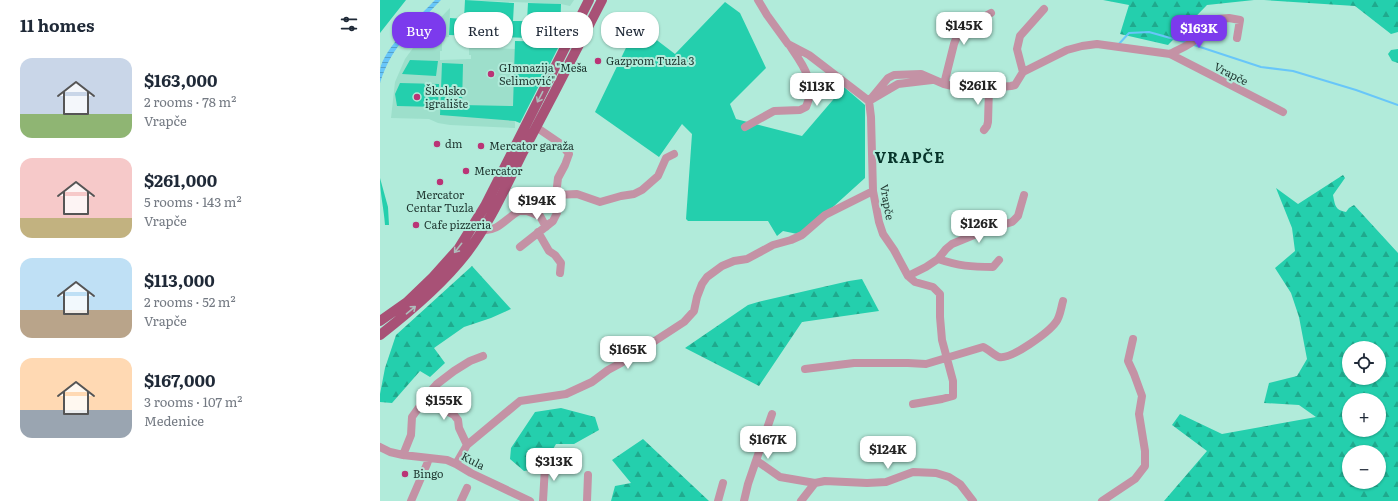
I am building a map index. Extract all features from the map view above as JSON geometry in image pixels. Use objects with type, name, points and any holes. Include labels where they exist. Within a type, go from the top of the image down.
[{"type":"main road","points":[[380,321],[407,302],[460,248],[485,206],[589,0]]},
{"type":"main road","points":[[380,334],[412,310],[441,283],[467,254],[494,212],[602,0]]},
{"type":"street","points":[[745,127],[774,111],[800,110],[806,107],[810,94],[809,80],[805,68],[767,16],[758,0]]},
{"type":"street","points":[[1023,72],[1017,49],[1020,36],[1044,9]]},
{"type":"street","points":[[944,84],[954,44],[959,31],[991,13]]},
{"type":"street","points":[[1170,54],[1194,41],[1198,37],[1201,26],[1205,20],[1229,18],[1240,20],[1237,38]]},
{"type":"street","points":[[788,44],[809,55],[869,101]]},
{"type":"street","name":"Vrapče","points":[[908,276],[894,250],[883,234],[878,222],[873,190],[871,117],[869,101],[888,78],[894,75],[921,74],[932,80],[956,88],[1011,86],[1015,85],[1023,72],[1067,50],[1098,44],[1170,54],[1283,112]]},
{"type":"street","points":[[984,130],[988,122],[989,88]]},
{"type":"street","points":[[520,247],[553,221],[556,213],[558,178],[565,166],[569,154],[561,144],[536,127]]},
{"type":"street","points":[[556,194],[577,194],[600,202],[634,194],[646,187],[658,176],[666,158],[674,154]]},
{"type":"street","points":[[456,464],[467,445],[520,401],[566,394],[592,382],[608,370],[684,322],[694,311],[702,284],[707,277],[722,266],[734,261],[747,260],[773,244],[791,240],[802,235],[826,215],[873,190]]},
{"type":"street","points":[[913,404],[953,396],[953,381],[946,357],[940,317],[940,294],[933,287],[915,282],[908,276],[938,259],[952,244],[986,230],[1012,222],[1018,216],[1024,195]]},
{"type":"street","points":[[482,230],[489,231],[500,226],[519,211],[527,211],[540,216],[546,227]]},
{"type":"street","points":[[538,232],[549,251],[555,255],[561,263],[560,272]]},
{"type":"street","points":[[938,259],[958,266],[973,267],[993,267],[999,260]]},
{"type":"street","points":[[805,369],[854,363],[926,364],[983,347],[998,357],[1007,356],[1021,350],[1046,333],[1058,321],[1064,301]]},
{"type":"street","points":[[1102,501],[1135,479],[1145,466],[1145,451],[1139,414],[1142,396],[1128,361],[1133,339]]},
{"type":"street","points":[[403,455],[411,436],[412,417],[430,392],[437,384],[454,371],[470,361],[483,356]]},
{"type":"street","name":"Kula","points":[[430,392],[443,410],[454,415],[458,420],[459,428],[467,445]]},
{"type":"street","points":[[744,501],[748,484],[772,414]]},
{"type":"street","name":"Kula","points":[[380,447],[390,452],[403,455],[447,460],[470,473],[530,501]]},
{"type":"street","points":[[411,501],[428,464],[429,458]]},
{"type":"street","points":[[543,501],[545,467],[551,458]]},
{"type":"street","points":[[757,461],[780,477],[815,483],[825,481],[867,484],[886,482],[913,472],[936,473],[960,484],[973,501]]},
{"type":"street","points":[[587,501],[588,476]]},
{"type":"street","points":[[718,501],[723,483]]},
{"type":"street","points":[[802,501],[815,483]]},
{"type":"street","points":[[461,501],[467,488]]},
{"type":"shaded area","points":[[465,0],[574,0],[570,6],[561,4]]},
{"type":"shaded area","points":[[450,8],[449,37],[446,37],[446,12]]},
{"type":"shaded area","points":[[515,41],[521,41],[521,48],[558,48],[520,123],[515,121],[515,128],[450,125],[438,123],[429,119],[391,118],[395,82],[405,59],[413,48],[442,48],[442,51],[440,51],[440,60],[471,59],[471,55],[469,55],[469,48],[515,49]]},
{"type":"green space","points":[[380,0],[406,0],[397,12],[392,12],[392,18],[380,33]]},
{"type":"green space","points":[[465,0],[514,3],[513,21],[513,12],[464,12]]},
{"type":"green space","points":[[1103,0],[1254,0],[1207,5],[1168,45],[1120,34],[1129,5]]},
{"type":"green space","points":[[1264,0],[1398,0],[1398,32],[1391,34],[1355,6]]},
{"type":"green space","points":[[725,2],[740,13],[766,68],[730,104],[736,119],[802,136],[844,87],[865,105],[865,178],[802,235],[783,231],[777,236],[768,221],[688,221],[686,219],[692,134],[682,124],[659,157],[595,112],[626,48],[659,48],[659,42],[675,54]]},
{"type":"green space","points":[[528,3],[561,4],[561,12],[528,12]]},
{"type":"green space","points":[[450,18],[454,18],[454,35],[449,35]]},
{"type":"green space","points":[[513,21],[521,21],[521,38],[513,37]]},
{"type":"green space","points":[[515,41],[521,41],[521,48],[558,48],[520,123],[515,121],[440,115],[442,63],[463,64],[462,105],[513,106]]},
{"type":"green space","points":[[1398,49],[1398,63],[1392,61],[1388,54],[1391,50]]},
{"type":"green space","name":"Školsko igralište","points":[[410,60],[438,61],[436,76],[402,74]]},
{"type":"green space","name":"Školsko igralište","points":[[400,83],[439,84],[438,107],[397,106],[395,94]]},
{"type":"green space","points":[[1343,175],[1345,178],[1333,195],[1336,206],[1340,210],[1346,212],[1354,205],[1398,253],[1398,501],[1164,501],[1207,451],[1172,425],[1180,414],[1222,434],[1316,417],[1299,405],[1264,403],[1269,383],[1297,376],[1307,359],[1299,317],[1291,293],[1275,268],[1295,251],[1292,228],[1276,188],[1298,204]]},
{"type":"green space","points":[[380,178],[388,207],[389,225],[385,225]]},
{"type":"green space","points":[[472,266],[511,309],[491,318],[464,327],[434,348],[445,363],[430,377],[420,371],[392,403],[380,402],[385,368],[396,335]]},
{"type":"green space","points":[[862,279],[879,311],[802,322],[759,386],[685,348],[748,305]]},
{"type":"green space","points":[[561,408],[595,417],[599,430],[574,444],[556,444],[542,468],[524,471],[510,459],[511,448],[535,412]]},
{"type":"green space","points":[[643,439],[709,501],[611,501],[615,486],[631,483],[612,460]]},
{"type":"water","points":[[435,0],[441,0],[429,12],[423,12]]},
{"type":"water","points":[[392,46],[392,48],[397,48],[385,69],[380,83],[380,70]]},
{"type":"waterway","points":[[1118,45],[1129,33],[1149,32],[1188,43]]},
{"type":"waterway","points":[[1194,45],[1261,67],[1293,71],[1356,90],[1398,105]]},
{"type":"place","name":"Gazprom Tuzla 3","points":[[598,61]]},
{"type":"place","name":"GImnazija \"Meša Selimović\"","points":[[491,74]]},
{"type":"place","name":"Školsko igralište","points":[[417,97]]},
{"type":"place","name":"dm","points":[[437,144]]},
{"type":"place","name":"Mercator garaža","points":[[481,146]]},
{"type":"place","name":"Mercator","points":[[466,171]]},
{"type":"place","name":"Mercator Centar Tuzla","points":[[440,182]]},
{"type":"place","name":"Cafe pizzeria","points":[[416,225]]},
{"type":"place","name":"Bingo","points":[[405,474]]},
{"type":"district","name":"VRAPČE","points":[[910,158]]}]
